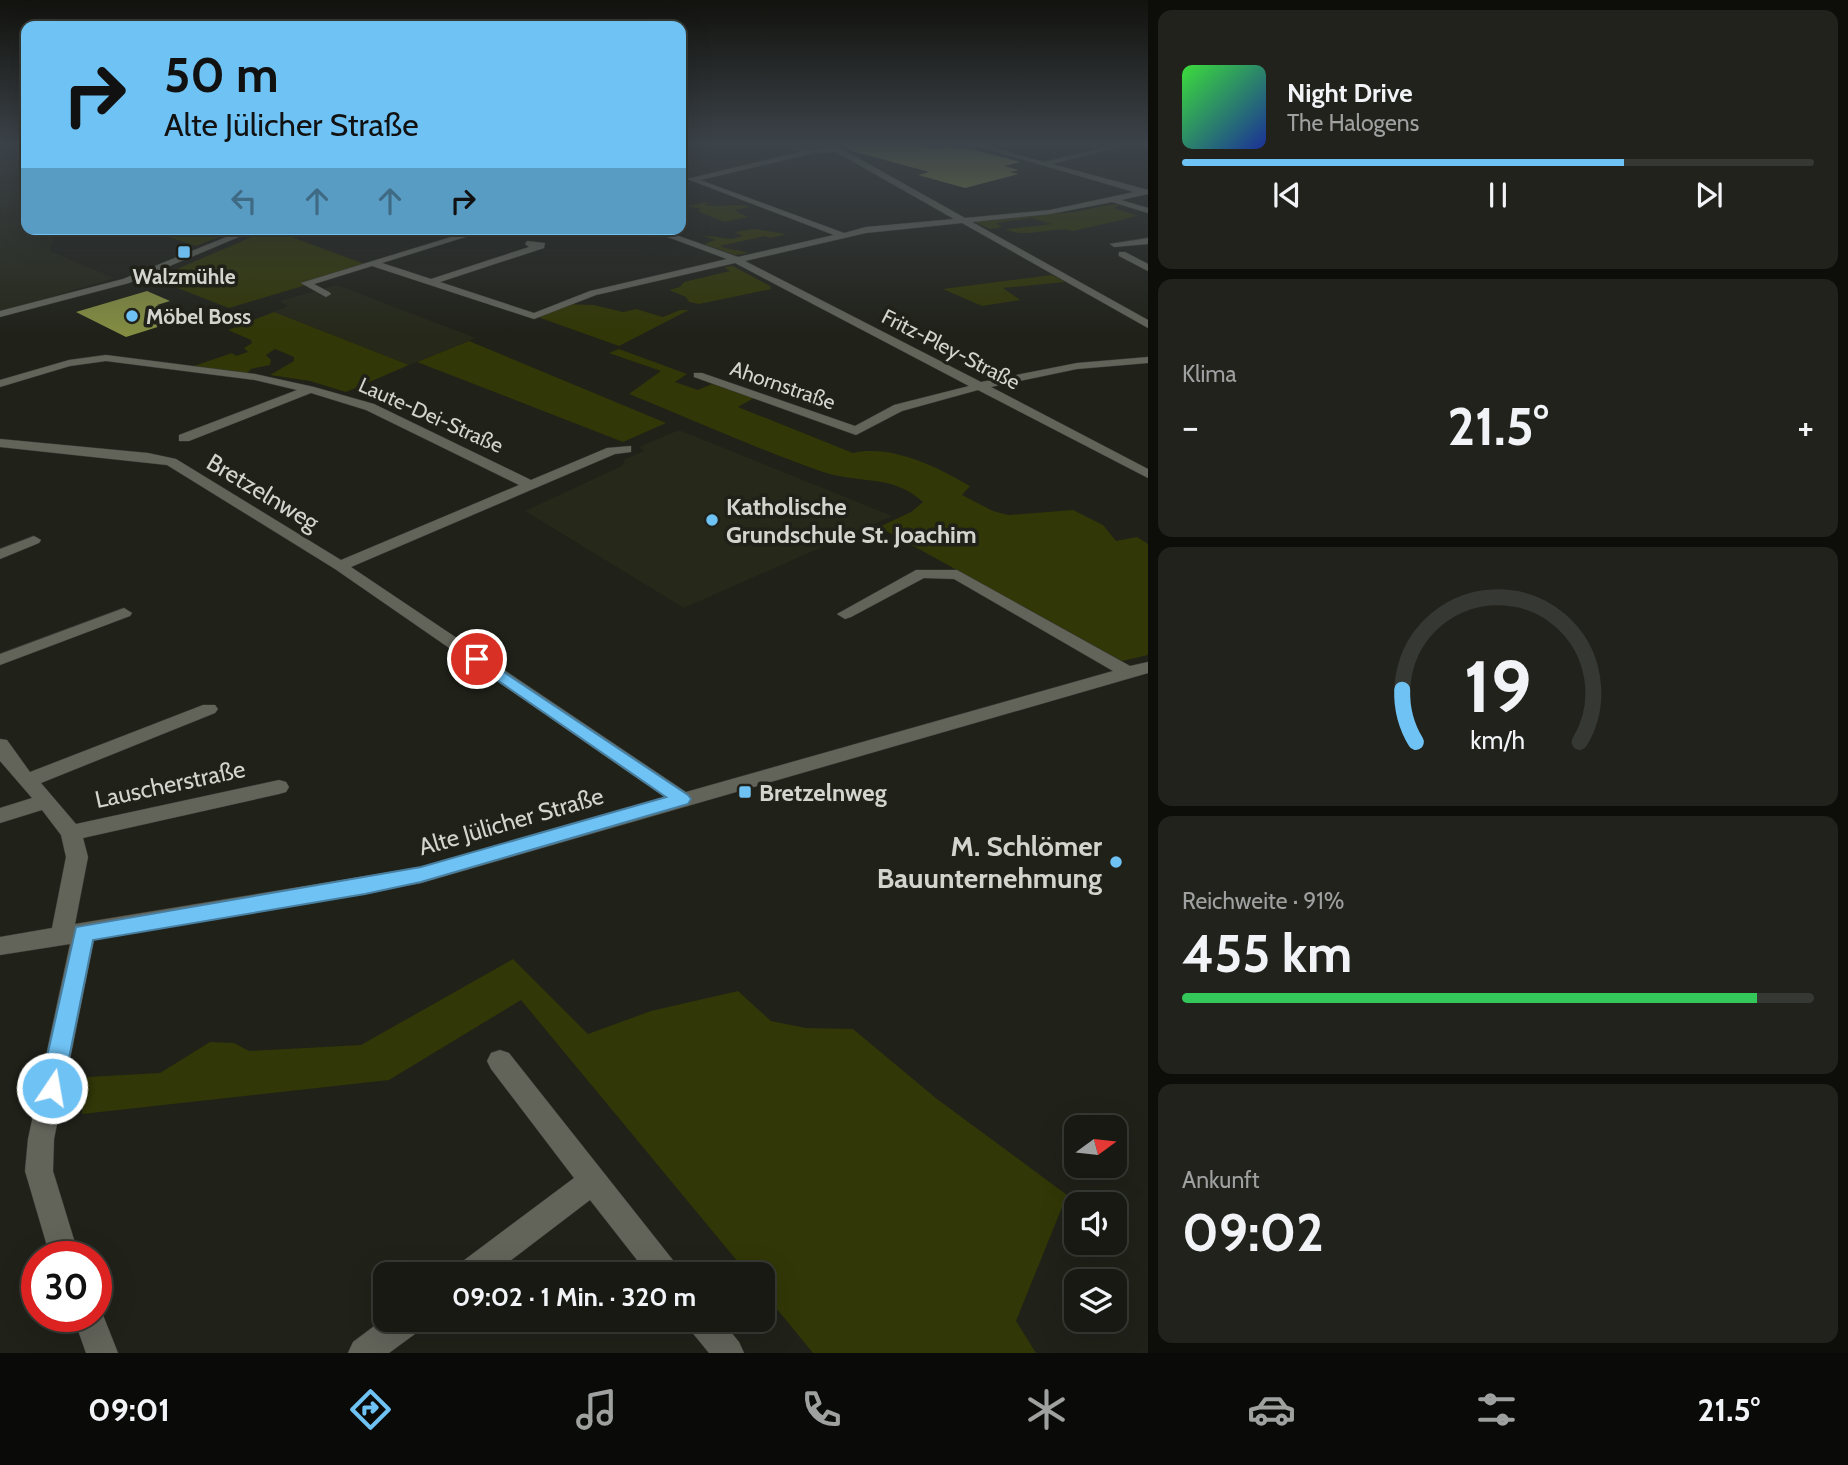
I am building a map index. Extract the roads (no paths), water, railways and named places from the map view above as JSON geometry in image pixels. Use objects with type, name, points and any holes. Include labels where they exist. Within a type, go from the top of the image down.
[{"type":"street","points":[[770,208],[843,235]]},
{"type":"street","points":[[942,208],[1146,321]]},
{"type":"street","points":[[375,264],[534,316],[593,293],[876,228],[1075,208]]},
{"type":"street","points":[[0,314],[88,292],[173,264],[240,235]]},
{"type":"street","points":[[326,294],[306,283],[468,235]]},
{"type":"street","name":"Fritz-Pley-Straße","points":[[667,235],[736,259],[1148,474]]},
{"type":"street","points":[[1114,244],[1148,240]]},
{"type":"street","points":[[431,282],[538,247]]},
{"type":"street","points":[[1122,254],[1148,268]]},
{"type":"street","points":[[1133,260],[1148,258]]},
{"type":"street","points":[[0,320],[88,292]]},
{"type":"street","name":"Laute-Dei-Straße","points":[[0,384],[69,363],[106,358],[255,377],[310,389],[370,407],[412,425],[532,486]]},
{"type":"street","name":"Ahornstraße","points":[[698,375],[852,433],[898,408],[981,386],[1077,366],[1148,360]]},
{"type":"street","points":[[184,438],[310,389]]},
{"type":"street","name":"Bretzelnweg","points":[[0,443],[148,457],[171,462],[340,566],[682,799]]},
{"type":"street","points":[[340,566],[612,451],[626,449]]},
{"type":"street","points":[[0,554],[33,540]]},
{"type":"street","points":[[845,614],[921,573],[957,575],[1127,672]]},
{"type":"street","points":[[0,660],[124,613]]},
{"type":"street","name":"Alte Jülicher Straße","points":[[0,946],[365,887],[421,875],[1148,667]]},
{"type":"street","name":"Lauscherstraße","points":[[26,781],[209,709]]},
{"type":"street","name":"Lauscherstraße","points":[[0,745],[26,781],[71,833],[77,857],[73,935],[40,1171],[60,1241]]},
{"type":"street","name":"Lauscherstraße","points":[[71,833],[279,787]]},
{"type":"street","points":[[0,816],[46,801]]},
{"type":"street","points":[[500,1061],[657,1262]]},
{"type":"street","points":[[485,1262],[593,1181]]},
{"type":"street","points":[[94,1332],[102,1353]]},
{"type":"street","points":[[364,1353],[392,1332]]},
{"type":"street","points":[[712,1332],[729,1353]]},
{"type":"place","name":"Walzmühle","points":[[184,252]]},
{"type":"place","name":"Möbel Boss","points":[[132,316]]},
{"type":"place","name":"Katholische Grundschule St. Joachim","points":[[712,520]]},
{"type":"place","name":"Bretzelnweg","points":[[745,792]]},
{"type":"place","name":"M. Schlömer Bauunternehmung","points":[[1116,862]]}]
